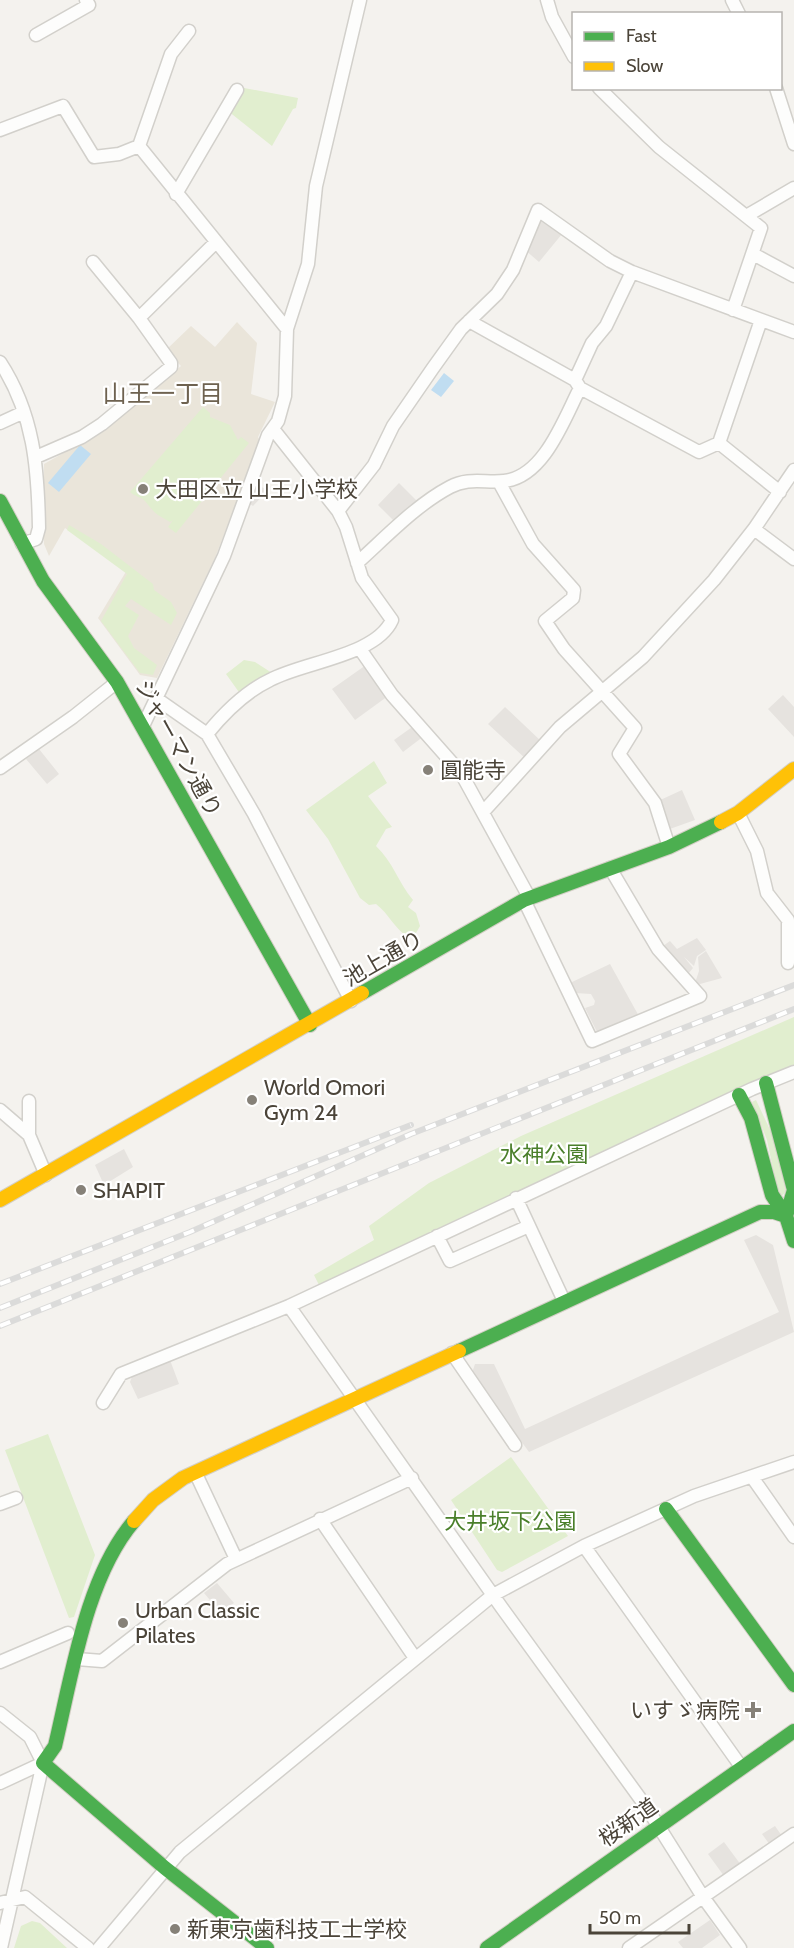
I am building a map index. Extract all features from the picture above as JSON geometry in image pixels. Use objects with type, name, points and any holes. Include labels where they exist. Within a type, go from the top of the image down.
[{"type":"street","points":[[36,35],[89,5],[86,0]]},
{"type":"street","points":[[143,726],[224,556],[268,435],[273,429],[285,396],[286,329],[308,264],[316,186],[360,0]]},
{"type":"street","points":[[547,0],[557,27],[572,55]]},
{"type":"street","points":[[0,130],[63,106],[94,157],[119,154],[139,146],[171,54],[189,31]]},
{"type":"street","points":[[176,194],[237,90]]},
{"type":"street","points":[[601,90],[659,147],[748,215],[761,228],[733,310]]},
{"type":"street","points":[[777,90],[794,144]]},
{"type":"street","points":[[139,146],[286,329]]},
{"type":"street","points":[[748,215],[794,188]]},
{"type":"street","points":[[338,511],[374,465],[393,426],[411,398],[469,321],[494,298],[513,270],[538,210],[610,261],[632,272],[794,332]]},
{"type":"street","points":[[140,318],[216,242]]},
{"type":"street","points":[[753,254],[794,276]]},
{"type":"street","points":[[36,457],[82,437],[102,424],[171,367],[171,363],[140,318],[93,262]]},
{"type":"street","points":[[357,562],[451,487],[471,480],[499,482],[512,480],[535,465],[578,384],[591,343],[606,326],[632,272]]},
{"type":"street","points":[[469,321],[699,452],[719,443],[761,320]]},
{"type":"street","points":[[0,362],[9,375],[24,412],[36,457],[39,528],[36,539],[22,543]]},
{"type":"street","points":[[0,423],[24,412]]},
{"type":"street","points":[[207,734],[222,716],[270,680],[360,649],[388,627],[392,620],[362,578],[346,527],[338,511],[273,429]]},
{"type":"street","points":[[719,443],[780,492]]},
{"type":"street","points":[[484,811],[561,727],[603,694],[643,657],[710,585],[754,529],[794,470]]},
{"type":"street","points":[[499,482],[533,544],[574,590],[573,597],[544,621],[564,649],[635,728],[619,754],[655,803],[669,847]]},
{"type":"street","name":"ジャーマン通り","points":[[0,501],[43,581],[117,682],[143,726],[309,1025]]},
{"type":"street","points":[[754,529],[794,559]]},
{"type":"street","points":[[360,649],[392,694],[461,773],[484,811],[592,1041],[700,996],[658,949],[610,868]]},
{"type":"street","points":[[0,768],[54,731],[117,682]]},
{"type":"street","points":[[157,699],[207,734],[254,814],[351,1001]]},
{"type":"street","name":"池上通り","points":[[0,1200],[526,899],[669,847],[738,813],[794,769]]},
{"type":"street","points":[[738,813],[757,851],[767,893],[788,920],[788,963]]},
{"type":"street","points":[[103,1402],[121,1374],[289,1306],[516,1198],[794,1072]]},
{"type":"street","points":[[766,1083],[782,1137],[794,1190],[786,1216]]},
{"type":"street","points":[[739,1095],[751,1118],[772,1195],[786,1216],[794,1240]]},
{"type":"street","points":[[29,1101],[29,1135]]},
{"type":"street","points":[[0,1110],[22,1126],[29,1135],[46,1175]]},
{"type":"street","points":[[516,1198],[564,1301]]},
{"type":"street","points":[[0,1948],[6,1901],[43,1763],[55,1746],[77,1659],[100,1583],[122,1538],[137,1515],[157,1494],[183,1478],[196,1474],[452,1353],[760,1212],[774,1212],[786,1216]]},
{"type":"street","points":[[437,1236],[450,1261],[529,1226]]},
{"type":"street","points":[[289,1306],[659,1827],[703,1897],[740,1948]]},
{"type":"street","points":[[452,1353],[515,1445]]},
{"type":"street","points":[[99,1948],[180,1852],[493,1595],[584,1546],[694,1496],[794,1462]]},
{"type":"street","points":[[196,1474],[236,1559]]},
{"type":"street","points":[[752,1477],[794,1537]]},
{"type":"street","points":[[77,1659],[102,1661],[236,1559],[412,1478]]},
{"type":"street","points":[[0,1504],[16,1498]]},
{"type":"street","points":[[666,1509],[794,1685]]},
{"type":"street","points":[[320,1519],[415,1658]]},
{"type":"street","points":[[584,1546],[742,1768]]},
{"type":"street","points":[[0,1662],[68,1632]]},
{"type":"street","points":[[0,1713],[30,1737],[43,1763],[165,1868],[267,1948]]},
{"type":"street","name":"桜新道","points":[[487,1948],[794,1731]]},
{"type":"street","points":[[0,1783],[43,1763]]},
{"type":"street","points":[[630,1948],[793,1838]]},
{"type":"street","points":[[6,1901],[25,1897],[88,1948]]},
{"type":"street","points":[[504,1936],[512,1948]]},
{"type":"shaded area","points":[[539,216],[562,234],[539,262],[524,249]]},
{"type":"shaded area","name":"大田区立 山王小学校","points":[[237,322],[257,343],[251,394],[275,402],[258,437],[260,441],[215,558],[157,678],[140,675],[98,618],[127,570],[65,528],[49,556],[44,544],[44,464],[108,428],[181,366],[166,350],[191,326],[215,347]]},
{"type":"shaded area","points":[[399,483],[420,504],[397,524],[378,505]]},
{"type":"shaded area","points":[[257,485],[268,490],[253,506],[250,504]]},
{"type":"shaded area","points":[[366,665],[388,696],[355,720],[332,689]]},
{"type":"shaded area","points":[[783,695],[794,707],[794,737],[768,709]]},
{"type":"shaded area","points":[[505,707],[542,742],[526,759],[488,724]]},
{"type":"shaded area","points":[[415,725],[424,736],[403,752],[394,740]]},
{"type":"shaded area","points":[[39,749],[59,774],[47,784],[26,759]]},
{"type":"shaded area","points":[[682,790],[695,820],[667,830],[656,802]]},
{"type":"shaded area","points":[[697,938],[706,950],[697,956],[694,966],[684,957],[693,968],[688,974],[663,946],[670,941],[677,949]]},
{"type":"shaded area","points":[[706,951],[722,978],[700,984],[695,983],[699,971],[698,957]]},
{"type":"shaded area","points":[[610,964],[640,1018],[598,1034],[585,1008],[594,1005],[595,1001],[591,994],[575,993],[570,983]]},
{"type":"shaded area","points":[[124,1149],[133,1167],[104,1185],[95,1165]]},
{"type":"shaded area","points":[[756,1235],[773,1245],[794,1332],[529,1452],[472,1373],[475,1364],[494,1364],[525,1429],[779,1312],[744,1240]]},
{"type":"shaded area","points":[[170,1360],[179,1384],[138,1399],[130,1382],[133,1374]]},
{"type":"shaded area","points":[[217,1583],[234,1603],[221,1613],[204,1593]]},
{"type":"shaded area","points":[[775,1826],[782,1836],[770,1845],[762,1834]]},
{"type":"shaded area","points":[[724,1842],[741,1865],[724,1876],[708,1854]]},
{"type":"shaded area","points":[[710,1920],[720,1935],[702,1948],[683,1948],[678,1942]]},
{"type":"green space","points":[[244,88],[298,98],[296,108],[293,109],[272,146],[228,111]]},
{"type":"green space","points":[[203,407],[210,413],[210,417],[230,425],[238,440],[241,437],[249,443],[176,533],[168,527],[173,520],[170,522],[159,516],[143,500],[130,492]]},
{"type":"green space","points":[[69,525],[101,544],[153,584],[154,590],[171,602],[177,613],[171,625],[131,599],[125,606],[139,615],[128,636],[134,648],[157,665],[153,675],[140,673],[101,621],[127,574],[67,530]]},
{"type":"green space","points":[[244,660],[255,662],[272,673],[241,695],[226,674]]},
{"type":"green space","points":[[374,761],[387,783],[368,796],[392,827],[386,829],[376,846],[413,900],[408,907],[416,913],[420,926],[416,933],[408,937],[376,904],[369,905],[360,898],[328,839],[306,810]]},
{"type":"green space","name":"水神公園","points":[[794,1017],[794,1066],[752,1083],[385,1258],[319,1285],[314,1275],[374,1240],[369,1226],[429,1183],[521,1136]]},
{"type":"green space","points":[[756,1100],[773,1136],[786,1191],[782,1196],[778,1193],[767,1140],[752,1102]]},
{"type":"green space","points":[[48,1434],[95,1555],[74,1617],[69,1618],[5,1450]]},
{"type":"green space","name":"大井坂下公園","points":[[511,1457],[568,1536],[502,1572],[497,1570],[451,1500]]},
{"type":"green space","points":[[32,1921],[40,1923],[67,1948],[14,1948],[21,1926]]},
{"type":"water","points":[[444,373],[454,381],[441,397],[431,390]]},
{"type":"water","points":[[80,445],[91,454],[59,492],[48,483]]},
{"type":"railway","points":[[0,1308],[190,1232],[411,1134],[794,985]]},
{"type":"railway","points":[[0,1326],[794,1009]]},
{"type":"railway","points":[[0,1284],[411,1125]]},
{"type":"traffic: fast","points":[[0,501],[43,581],[117,682],[310,1025]]},
{"type":"traffic: fast","points":[[362,993],[524,900],[669,847],[721,822]]},
{"type":"traffic: fast","points":[[766,1083],[794,1190],[786,1216]]},
{"type":"traffic: fast","points":[[739,1095],[751,1118],[772,1195],[786,1216],[794,1241]]},
{"type":"traffic: fast","points":[[459,1351],[760,1212],[774,1212],[786,1216]]},
{"type":"traffic: fast","points":[[666,1509],[794,1685]]},
{"type":"traffic: fast","points":[[134,1521],[118,1544],[92,1598],[75,1658],[55,1746],[43,1763],[165,1868],[267,1948]]},
{"type":"traffic: fast","points":[[487,1948],[794,1731]]},
{"type":"traffic: slow","points":[[721,822],[738,813],[794,769]]},
{"type":"traffic: slow","points":[[0,1200],[362,993]]},
{"type":"traffic: slow","points":[[134,1521],[153,1500],[183,1478],[459,1351]]},
{"type":"place","name":"大田区立 山王小学校","points":[[143,489]]},
{"type":"place","name":"圓能寺","points":[[428,770]]},
{"type":"place","name":"World Omori Gym 24","points":[[252,1100]]},
{"type":"place","name":"SHAPIT","points":[[81,1190]]},
{"type":"place","name":"Urban Classic Pilates","points":[[123,1623]]},
{"type":"place","name":"いすゞ病院","points":[[753,1710]]},
{"type":"place","name":"新東京歯科技工士学校","points":[[175,1929]]},
{"type":"district","name":"山王一丁目","points":[[163,394]]}]
